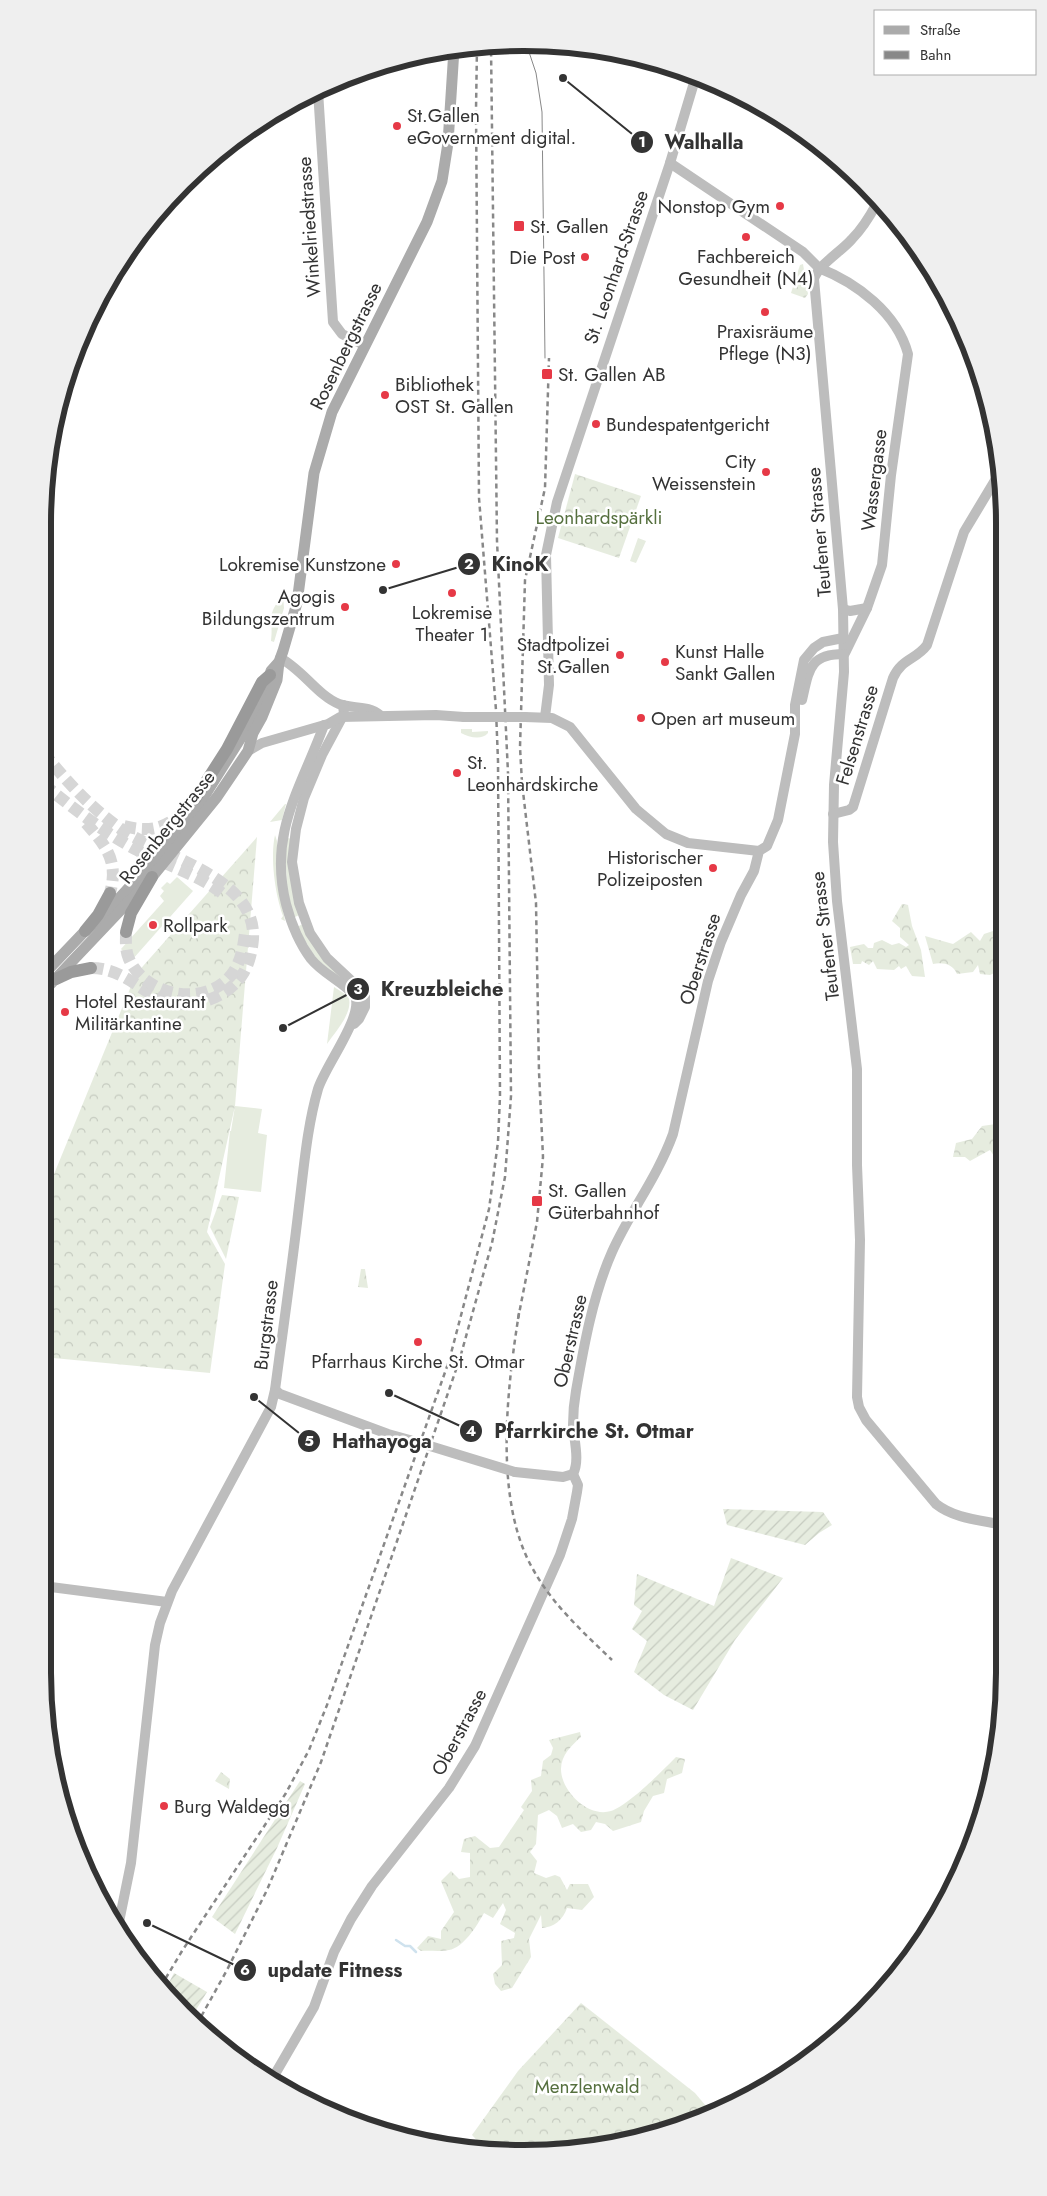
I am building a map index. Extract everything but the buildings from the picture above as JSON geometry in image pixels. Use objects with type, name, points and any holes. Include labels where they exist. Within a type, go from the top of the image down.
[{"type":"highway","points":[[195,799],[227,749],[262,682],[270,675]]},
{"type":"highway","points":[[126,932],[131,913],[152,877]]},
{"type":"highway","points":[[85,931],[98,915],[110,893]]},
{"type":"highway","points":[[56,979],[71,972],[90,968]]},
{"type":"main road","name":"Rosenbergstrasse","points":[[51,966],[132,886],[185,824],[250,731],[277,680],[280,660],[297,603],[314,473],[332,412],[405,266],[438,195],[445,169],[448,143],[454,56]]},
{"type":"main road","name":"St. Leonhard-Strasse","points":[[545,717],[549,675],[546,555],[551,527],[568,462],[670,163],[694,83]]},
{"type":"main road","name":"Winkelriedstrasse","points":[[318,98],[333,322],[342,334],[364,345]]},
{"type":"main road","points":[[670,163],[800,250],[820,268],[852,239],[866,222],[874,207]]},
{"type":"main road","name":"Teufener Strasse","points":[[820,268],[814,279],[843,609],[842,707],[833,814],[834,871],[857,1069],[857,1155],[860,1240],[857,1402],[873,1429],[936,1504],[960,1516],[996,1523]]},
{"type":"main road","name":"Wassergasse","points":[[820,268],[844,281],[876,304],[895,324],[902,336],[908,354],[891,475],[882,565],[867,608],[844,654]]},
{"type":"main road","name":"Felsenstrasse","points":[[833,814],[849,810],[853,807],[893,678],[899,667],[908,658],[922,651],[927,645],[964,532],[994,482]]},
{"type":"main road","points":[[843,609],[850,611],[867,608]]},
{"type":"main road","name":"Oberstrasse","points":[[275,2074],[314,2007],[334,1952],[356,1911],[372,1886],[449,1788],[475,1746],[560,1555],[572,1519],[578,1485],[573,1474],[576,1463],[573,1424],[575,1396],[603,1278],[622,1232],[653,1180],[668,1149],[711,972],[725,930],[754,871],[760,851],[766,847],[772,836],[780,813],[794,734],[795,705],[804,660],[814,648],[823,642],[843,638]]},
{"type":"main road","name":"Oberstrasse","points":[[795,717],[814,663],[825,655],[844,654]]},
{"type":"main road","name":"Rosenbergstrasse","points":[[51,984],[152,877],[214,801],[248,751],[250,731],[270,675],[280,660]]},
{"type":"main road","points":[[280,660],[296,668],[335,702],[374,710],[381,716]]},
{"type":"main road","points":[[342,704],[342,716],[322,755],[304,798],[296,829],[292,862],[299,904],[310,932],[327,958],[358,987],[364,996],[365,1007],[363,1013],[350,1028]]},
{"type":"main road","points":[[248,751],[262,743],[324,725],[342,716],[545,717],[558,720],[570,727],[638,812],[666,834],[688,842],[760,851]]},
{"type":"main road","points":[[324,725],[296,792],[284,828],[280,853],[281,882],[288,913],[295,931],[310,956],[324,972],[351,991],[356,999],[356,1009],[350,1028]]},
{"type":"main road","points":[[250,731],[262,743]]},
{"type":"main road","points":[[298,732],[318,742]]},
{"type":"main road","name":"Burgstrasse","points":[[120,1917],[128,1880],[155,1645],[167,1602],[267,1417],[275,1390],[311,1123],[322,1080],[328,1065],[350,1028]]},
{"type":"main road","points":[[275,1390],[280,1394],[388,1434],[515,1472],[563,1477],[573,1474]]},
{"type":"main road","points":[[51,1587],[167,1602]]},
{"type":"green space","points":[[803,264],[808,294],[805,298],[791,293],[800,265]]},
{"type":"green space","name":"Leonhardspärkli","points":[[575,474],[641,496],[619,558],[558,538]]},
{"type":"green space","points":[[638,538],[646,541],[636,563],[630,561]]},
{"type":"green space","points":[[283,596],[284,608],[274,642],[271,641],[271,617],[277,602]]},
{"type":"green space","points":[[461,729],[472,729],[472,732],[488,731],[488,733],[482,737],[475,738],[461,733]]},
{"type":"green space","points":[[285,804],[282,820],[270,822]]},
{"type":"green space","points":[[275,835],[277,841],[277,880],[285,921],[281,919],[283,916],[274,876],[273,854]]},
{"type":"green space","points":[[257,837],[235,1106],[207,1232],[225,1264],[210,1373],[51,1358],[51,1181],[136,974]]},
{"type":"green space","points":[[285,837],[291,839],[299,915],[293,918],[287,895]]},
{"type":"green space","name":"Rollpark","points":[[177,877],[193,891],[132,960],[121,949],[164,901],[160,896],[164,891],[161,888],[167,882],[170,884]]},
{"type":"green space","points":[[902,904],[908,905],[912,926],[921,950],[925,977],[912,976],[906,966],[901,969],[899,966],[894,970],[877,969],[873,961],[869,965],[862,961],[861,964],[853,964],[850,947],[864,944],[868,948],[873,948],[874,943],[882,940],[892,945],[899,943],[906,947],[909,945],[900,937],[900,928],[892,921]]},
{"type":"green space","points":[[303,924],[358,991],[316,959],[297,927]]},
{"type":"green space","points":[[996,930],[996,972],[990,975],[980,974],[978,965],[973,972],[957,974],[947,964],[933,964],[925,936],[953,944],[971,932],[980,941],[984,934]]},
{"type":"green space","points":[[334,987],[348,996],[349,1008],[347,1015],[327,1044]]},
{"type":"green space","points":[[235,1106],[262,1109],[258,1133],[267,1135],[261,1192],[224,1188],[230,1131]]},
{"type":"green space","points":[[996,1124],[996,1155],[994,1156],[990,1150],[970,1161],[965,1157],[953,1157],[956,1143],[972,1139],[982,1126]]},
{"type":"green space","points":[[222,1195],[239,1197],[226,1259],[210,1227]]},
{"type":"green space","points":[[361,1269],[365,1269],[368,1288],[358,1287]]},
{"type":"green space","points":[[723,1509],[823,1512],[832,1525],[805,1545],[727,1525]]},
{"type":"green space","points":[[731,1558],[783,1578],[735,1640],[693,1710],[664,1695],[634,1672],[647,1641],[632,1629],[642,1611],[634,1605],[637,1574],[714,1606]]},
{"type":"green space","points":[[580,1732],[581,1737],[565,1755],[561,1769],[562,1777],[571,1794],[585,1807],[602,1812],[618,1808],[645,1787],[676,1757],[685,1759],[682,1773],[667,1779],[664,1793],[653,1796],[644,1811],[641,1822],[613,1831],[605,1824],[596,1822],[591,1830],[581,1832],[573,1824],[562,1828],[557,1816],[549,1810],[538,1815],[536,1844],[530,1852],[537,1861],[534,1873],[546,1878],[555,1875],[560,1877],[567,1890],[570,1884],[588,1884],[594,1897],[582,1910],[567,1908],[560,1919],[550,1926],[542,1928],[541,1915],[529,1939],[531,1957],[512,1988],[501,1991],[495,1984],[493,1974],[502,1965],[501,1941],[514,1938],[515,1933],[500,1924],[506,1910],[503,1903],[493,1918],[484,1913],[469,1936],[454,1948],[445,1951],[421,1951],[417,1948],[428,1936],[441,1939],[441,1931],[454,1912],[441,1881],[451,1871],[459,1879],[470,1877],[470,1853],[461,1852],[464,1839],[475,1836],[490,1848],[499,1847],[524,1810],[521,1807],[532,1791],[531,1780],[541,1776],[543,1761],[551,1755],[553,1748],[549,1740]]},
{"type":"green space","points":[[221,1772],[230,1779],[229,1789],[215,1781]]},
{"type":"green space","points":[[300,1781],[305,1784],[277,1848],[235,1934],[212,1917]]},
{"type":"green space","points":[[174,1973],[207,1992],[195,2011],[168,1984]]},
{"type":"green space","name":"Menzlenwald","points":[[581,2003],[695,2093],[707,2108],[646,2129],[585,2141],[524,2145],[479,2143],[472,2135],[518,2071]]},
{"type":"waterway","points":[[396,1940],[405,1946],[410,1946],[416,1952]]},
{"type":"tunnel","points":[[51,762],[79,793],[121,829],[204,871],[224,884],[240,900],[250,918],[253,943],[244,972],[234,985],[220,995],[204,1001],[188,1004],[174,1003],[162,999],[118,974],[91,968]]},
{"type":"tunnel","points":[[51,790],[88,819],[124,843],[203,881],[223,894]]},
{"type":"tunnel","points":[[124,826],[146,829],[164,825],[180,815],[195,799]]},
{"type":"tunnel","points":[[86,823],[105,847],[112,863],[113,872],[110,893]]},
{"type":"tunnel","points":[[126,932],[128,956],[137,972],[149,982],[177,994],[207,991],[221,985],[232,974],[240,960],[245,934]]},
{"type":"tram line","points":[[529,51],[536,73],[542,112],[545,358]]},
{"type":"railway","points":[[201,2017],[267,1890],[321,1762],[460,1358],[492,1243],[505,1177],[511,1096],[508,773],[497,541],[491,52]]},
{"type":"railway","points":[[165,1980],[286,1793],[309,1750],[327,1705],[449,1361],[489,1209],[498,1142],[500,1096],[498,761],[496,710],[479,498],[477,54]]},
{"type":"railway","points":[[518,1319],[537,1222],[543,1157],[539,1072],[536,903],[522,783],[520,747],[525,580],[545,488],[549,358]]},
{"type":"railway","points":[[519,1313],[511,1376],[507,1445],[508,1479],[513,1512],[521,1543],[534,1571],[550,1595],[612,1660]]},
{"type":"place","name":"Walhalla","points":[[563,78]]},
{"type":"place","name":"St.Gallen eGovernment digital.","points":[[397,126]]},
{"type":"place","name":"Nonstop Gym","points":[[780,206]]},
{"type":"place","name":"St. Gallen","points":[[519,226]]},
{"type":"place","name":"Fachbereich Gesundheit (N4)","points":[[746,237]]},
{"type":"place","name":"Die Post","points":[[585,257]]},
{"type":"place","name":"Praxisräume Pflege (N3)","points":[[765,312]]},
{"type":"place","name":"St. Gallen AB","points":[[547,374]]},
{"type":"place","name":"Bibliothek OST St. Gallen","points":[[385,395]]},
{"type":"place","name":"Bundespatentgericht","points":[[596,424]]},
{"type":"place","name":"City Weissenstein","points":[[766,472]]},
{"type":"place","name":"Lokremise Kunstzone","points":[[396,564]]},
{"type":"place","name":"KinoK","points":[[383,590]]},
{"type":"place","name":"Lokremise Theater 1","points":[[452,593]]},
{"type":"place","name":"Agogis Bildungszentrum","points":[[345,607]]},
{"type":"place","name":"Stadtpolizei St.Gallen","points":[[620,655]]},
{"type":"place","name":"Kunst Halle Sankt Gallen","points":[[665,662]]},
{"type":"place","name":"Open art museum","points":[[641,718]]},
{"type":"place","name":"St. Leonhardskirche","points":[[457,773]]},
{"type":"place","name":"Historischer Polizeiposten","points":[[713,868]]},
{"type":"place","name":"Rollpark","points":[[153,925]]},
{"type":"place","name":"Hotel Restaurant Militärkantine","points":[[65,1012]]},
{"type":"place","name":"Kreuzbleiche","points":[[283,1028]]},
{"type":"place","name":"St. Gallen Güterbahnhof","points":[[537,1201]]},
{"type":"place","name":"Pfarrhaus Kirche St. Otmar","points":[[418,1342]]},
{"type":"place","name":"Pfarrkirche St. Otmar","points":[[389,1393]]},
{"type":"place","name":"Hathayoga","points":[[254,1397]]},
{"type":"place","name":"Burg Waldegg","points":[[164,1806]]},
{"type":"place","name":"update Fitness","points":[[147,1923]]}]
